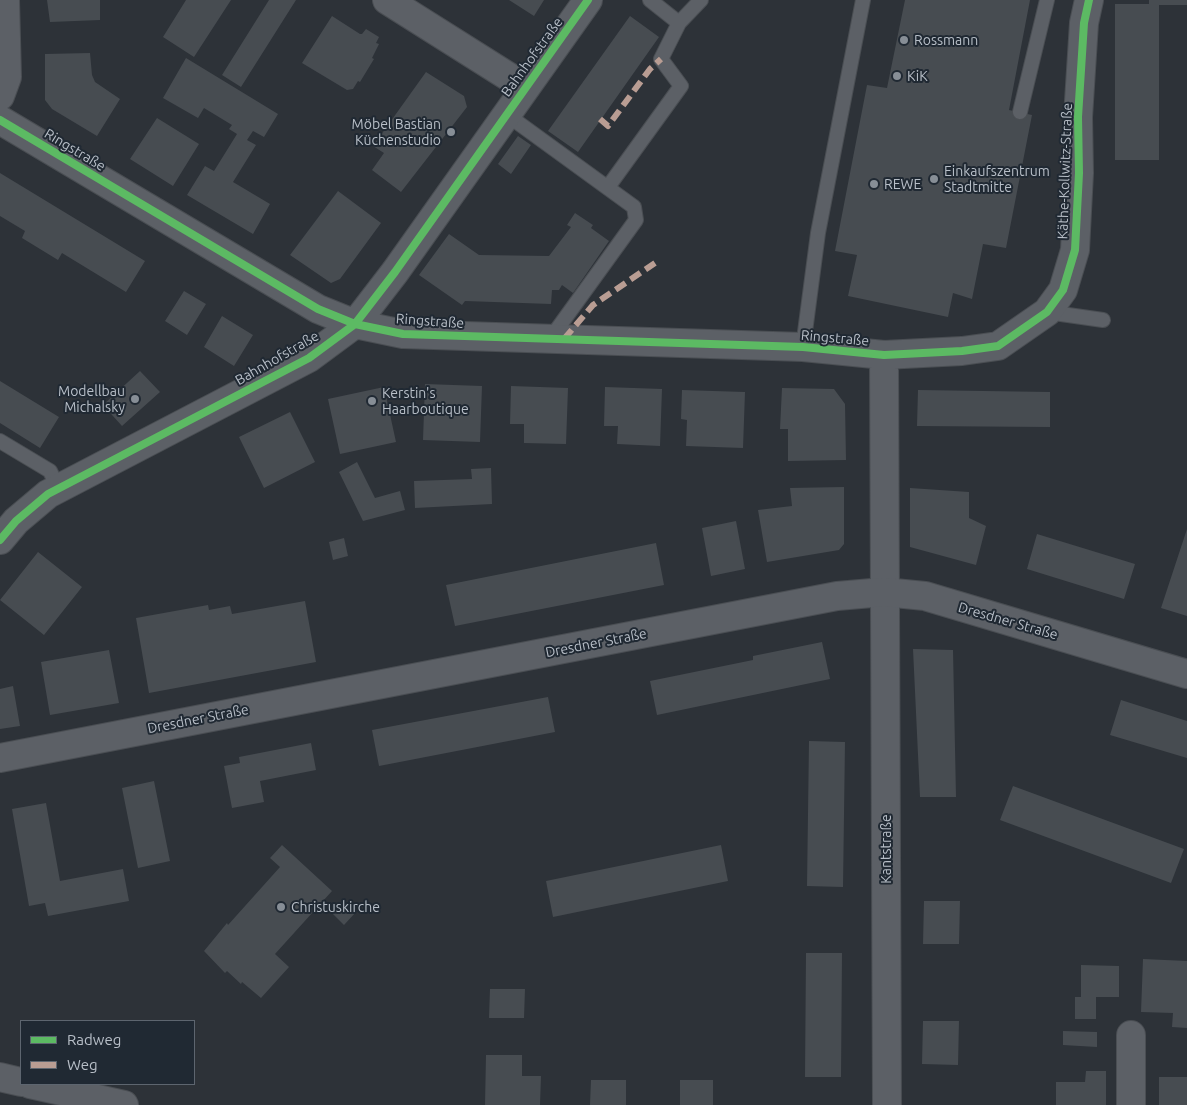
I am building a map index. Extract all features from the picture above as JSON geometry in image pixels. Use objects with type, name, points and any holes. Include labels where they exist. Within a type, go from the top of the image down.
[{"type":"street","points":[[0,96],[7,76],[5,0]]},
{"type":"street","points":[[387,0],[525,87]]},
{"type":"street","name":"Bahnhofstraße","points":[[0,540],[16,521],[48,494],[309,358],[355,324],[588,0]]},
{"type":"street","name":"Käthe-Kollwitz-Straße","points":[[884,354],[962,351],[998,346],[1047,312],[1063,290],[1075,250],[1079,173],[1079,98],[1084,23],[1090,0]]},
{"type":"street","name":"Ringstraße","points":[[0,120],[318,309],[355,324],[403,334],[803,347],[884,354],[884,592]]},
{"type":"street","name":"Dresdner Straße","points":[[0,758],[837,596],[884,592],[925,596],[1187,674]]},
{"type":"street","name":"Kantstraße","points":[[884,592],[887,1105]]},
{"type":"street","points":[[1131,1035],[1131,1105]]},
{"type":"street","points":[[0,1077],[20,1082]]},
{"type":"street","points":[[34,1085],[124,1105]]},
{"type":"lane","points":[[650,0],[679,23]]},
{"type":"lane","points":[[608,187],[681,86],[660,59],[679,23],[701,0]]},
{"type":"lane","points":[[803,347],[818,233],[863,0]]},
{"type":"lane","points":[[1020,112],[1047,0]]},
{"type":"lane","points":[[506,114],[634,207],[636,220],[550,339]]},
{"type":"lane","points":[[1047,312],[1104,320]]},
{"type":"lane","points":[[0,441],[50,472],[58,488]]},
{"type":"building","points":[[47,0],[100,0],[100,20],[50,22]]},
{"type":"building","points":[[186,0],[231,0],[194,57],[163,37]]},
{"type":"building","points":[[269,0],[296,0],[241,87],[222,75]]},
{"type":"building","points":[[509,0],[544,0],[534,16]]},
{"type":"building","name":"Einkaufszentrum Stadtmitte","points":[[905,0],[1030,0],[1009,110],[1032,115],[1006,248],[983,244],[972,299],[953,293],[948,317],[848,296],[857,255],[835,251],[867,85],[887,88]]},
{"type":"building","points":[[1149,0],[1187,0],[1187,5],[1159,5],[1159,160],[1115,160],[1115,4],[1149,4]]},
{"type":"building","points":[[332,16],[360,34],[366,29],[379,37],[376,43],[379,44],[372,58],[374,59],[360,82],[358,81],[353,89],[347,90],[302,63]]},
{"type":"building","points":[[630,16],[659,37],[578,152],[548,131]]},
{"type":"building","points":[[90,53],[92,75],[95,82],[120,99],[97,136],[52,109],[45,100],[45,54]]},
{"type":"building","points":[[186,58],[278,114],[264,137],[253,131],[247,140],[256,145],[233,182],[270,204],[253,234],[187,195],[205,166],[214,171],[237,134],[229,129],[232,125],[204,108],[198,118],[163,98]]},
{"type":"building","points":[[426,72],[464,96],[467,107],[401,192],[372,170],[384,153],[373,146]]},
{"type":"building","points":[[157,118],[199,144],[173,186],[130,159]]},
{"type":"building","points":[[518,136],[531,145],[511,174],[498,164]]},
{"type":"building","points":[[0,173],[145,261],[126,292],[62,253],[58,260],[22,238],[25,231],[0,216]]},
{"type":"building","points":[[338,191],[381,223],[340,279],[331,283],[290,255]]},
{"type":"building","points":[[575,213],[593,225],[591,228],[609,241],[573,293],[562,285],[559,290],[552,290],[551,304],[465,301],[462,305],[419,275],[449,234],[479,255],[549,256],[571,227],[567,225]]},
{"type":"building","points":[[184,291],[206,304],[187,335],[165,321]]},
{"type":"building","points":[[222,316],[253,335],[234,366],[204,347]]},
{"type":"building","points":[[140,371],[160,392],[122,426],[103,405]]},
{"type":"building","points":[[0,381],[59,417],[40,448],[0,423]]},
{"type":"building","points":[[425,384],[482,386],[480,442],[423,440]]},
{"type":"building","points":[[511,386],[568,388],[566,444],[524,443],[524,424],[510,424]]},
{"type":"building","points":[[384,387],[396,442],[340,454],[328,399]]},
{"type":"building","points":[[605,387],[662,389],[660,446],[617,444],[618,426],[604,426]]},
{"type":"building","points":[[782,388],[834,389],[845,404],[846,460],[788,461],[788,429],[780,429]]},
{"type":"building","points":[[682,390],[745,392],[743,448],[686,446],[687,420],[681,419]]},
{"type":"building","points":[[918,390],[1050,392],[1050,427],[917,426]]},
{"type":"building","points":[[290,412],[315,462],[264,488],[239,437]]},
{"type":"building","points":[[357,462],[375,498],[400,491],[405,510],[363,521],[339,472]]},
{"type":"building","points":[[491,468],[492,504],[415,508],[414,481],[472,479],[471,469]]},
{"type":"building","points":[[844,487],[844,544],[839,550],[767,562],[758,510],[792,506],[790,488]]},
{"type":"building","points":[[910,488],[969,492],[969,518],[986,526],[976,565],[910,547]]},
{"type":"building","points":[[736,521],[745,569],[711,576],[702,528]]},
{"type":"building","points":[[1187,529],[1187,616],[1161,608]]},
{"type":"building","points":[[1037,534],[1135,564],[1124,599],[1027,569]]},
{"type":"building","points":[[344,538],[348,556],[333,560],[329,542]]},
{"type":"building","points":[[656,543],[664,585],[455,626],[446,585]]},
{"type":"building","points":[[38,552],[82,587],[44,635],[0,600]]},
{"type":"building","points":[[305,601],[316,662],[149,693],[136,618],[208,605],[209,610],[230,606],[232,614]]},
{"type":"building","points":[[822,642],[830,679],[657,715],[650,681],[753,660],[753,656]]},
{"type":"building","points":[[913,649],[953,650],[956,797],[920,797]]},
{"type":"building","points":[[109,650],[119,703],[50,715],[41,662]]},
{"type":"building","points":[[13,686],[20,726],[0,729],[0,689]]},
{"type":"building","points":[[548,697],[555,732],[379,766],[372,730]]},
{"type":"building","points":[[1121,700],[1187,721],[1187,758],[1110,735]]},
{"type":"building","points":[[809,741],[845,742],[843,887],[807,886]]},
{"type":"building","points":[[311,743],[316,770],[260,781],[264,802],[232,808],[224,766],[240,763],[239,757]]},
{"type":"building","points":[[154,781],[170,861],[138,868],[122,788]]},
{"type":"building","points":[[1013,786],[1184,849],[1171,883],[1000,820]]},
{"type":"building","points":[[46,803],[60,881],[123,869],[129,901],[48,916],[45,903],[29,906],[12,809]]},
{"type":"building","name":"Christuskirche","points":[[282,845],[332,891],[275,954],[289,967],[261,998],[227,971],[225,973],[204,951],[227,923],[228,925],[280,867],[270,858]]},
{"type":"building","points":[[721,845],[728,881],[553,917],[546,881]]},
{"type":"building","points":[[343,900],[356,912],[344,925],[331,912]]},
{"type":"building","points":[[924,901],[960,901],[959,944],[923,944]]},
{"type":"building","points":[[806,953],[842,953],[841,1077],[805,1077]]},
{"type":"building","points":[[1143,959],[1187,961],[1187,1028],[1172,1027],[1173,1013],[1141,1012]]},
{"type":"building","points":[[1081,965],[1119,966],[1119,997],[1096,997],[1096,1019],[1075,1019],[1075,997],[1081,997]]},
{"type":"building","points":[[490,989],[525,989],[524,1018],[489,1018]]},
{"type":"building","points":[[923,1021],[959,1021],[958,1065],[922,1064]]},
{"type":"building","points":[[1063,1031],[1097,1032],[1097,1047],[1063,1045]]},
{"type":"building","points":[[486,1055],[522,1055],[522,1076],[541,1076],[540,1105],[485,1105]]},
{"type":"building","points":[[1086,1071],[1106,1071],[1106,1105],[1056,1105],[1056,1082],[1085,1082]]},
{"type":"building","points":[[1159,1077],[1187,1077],[1187,1105],[1159,1105]]},
{"type":"building","points":[[591,1080],[626,1080],[626,1105],[590,1105]]},
{"type":"building","points":[[680,1080],[713,1080],[713,1105],[680,1105]]},
{"type":"marked path","points":[[600,119],[608,126],[650,69],[661,59]]},
{"type":"marked path","points":[[564,339],[593,305],[655,263]]},
{"type":"cycle path","points":[[0,540],[16,521],[48,494],[309,358],[355,324],[395,272],[588,0]]},
{"type":"cycle path","points":[[0,120],[318,309],[355,324],[403,334],[803,347],[884,355],[962,351],[998,346],[1047,312],[1063,290],[1075,250],[1079,173],[1078,117],[1084,23],[1089,0]]},
{"type":"place","name":"Rossmann","points":[[904,40]]},
{"type":"place","name":"KiK","points":[[897,76]]},
{"type":"place","name":"Möbel Bastian Küchenstudio","points":[[451,132]]},
{"type":"place","name":"Einkaufszentrum Stadtmitte","points":[[934,179]]},
{"type":"place","name":"REWE","points":[[874,184]]},
{"type":"place","name":"Modellbau Michalsky","points":[[135,399]]},
{"type":"place","name":"Kerstin's Haarboutique","points":[[372,401]]},
{"type":"place","name":"Christuskirche","points":[[281,907]]}]
